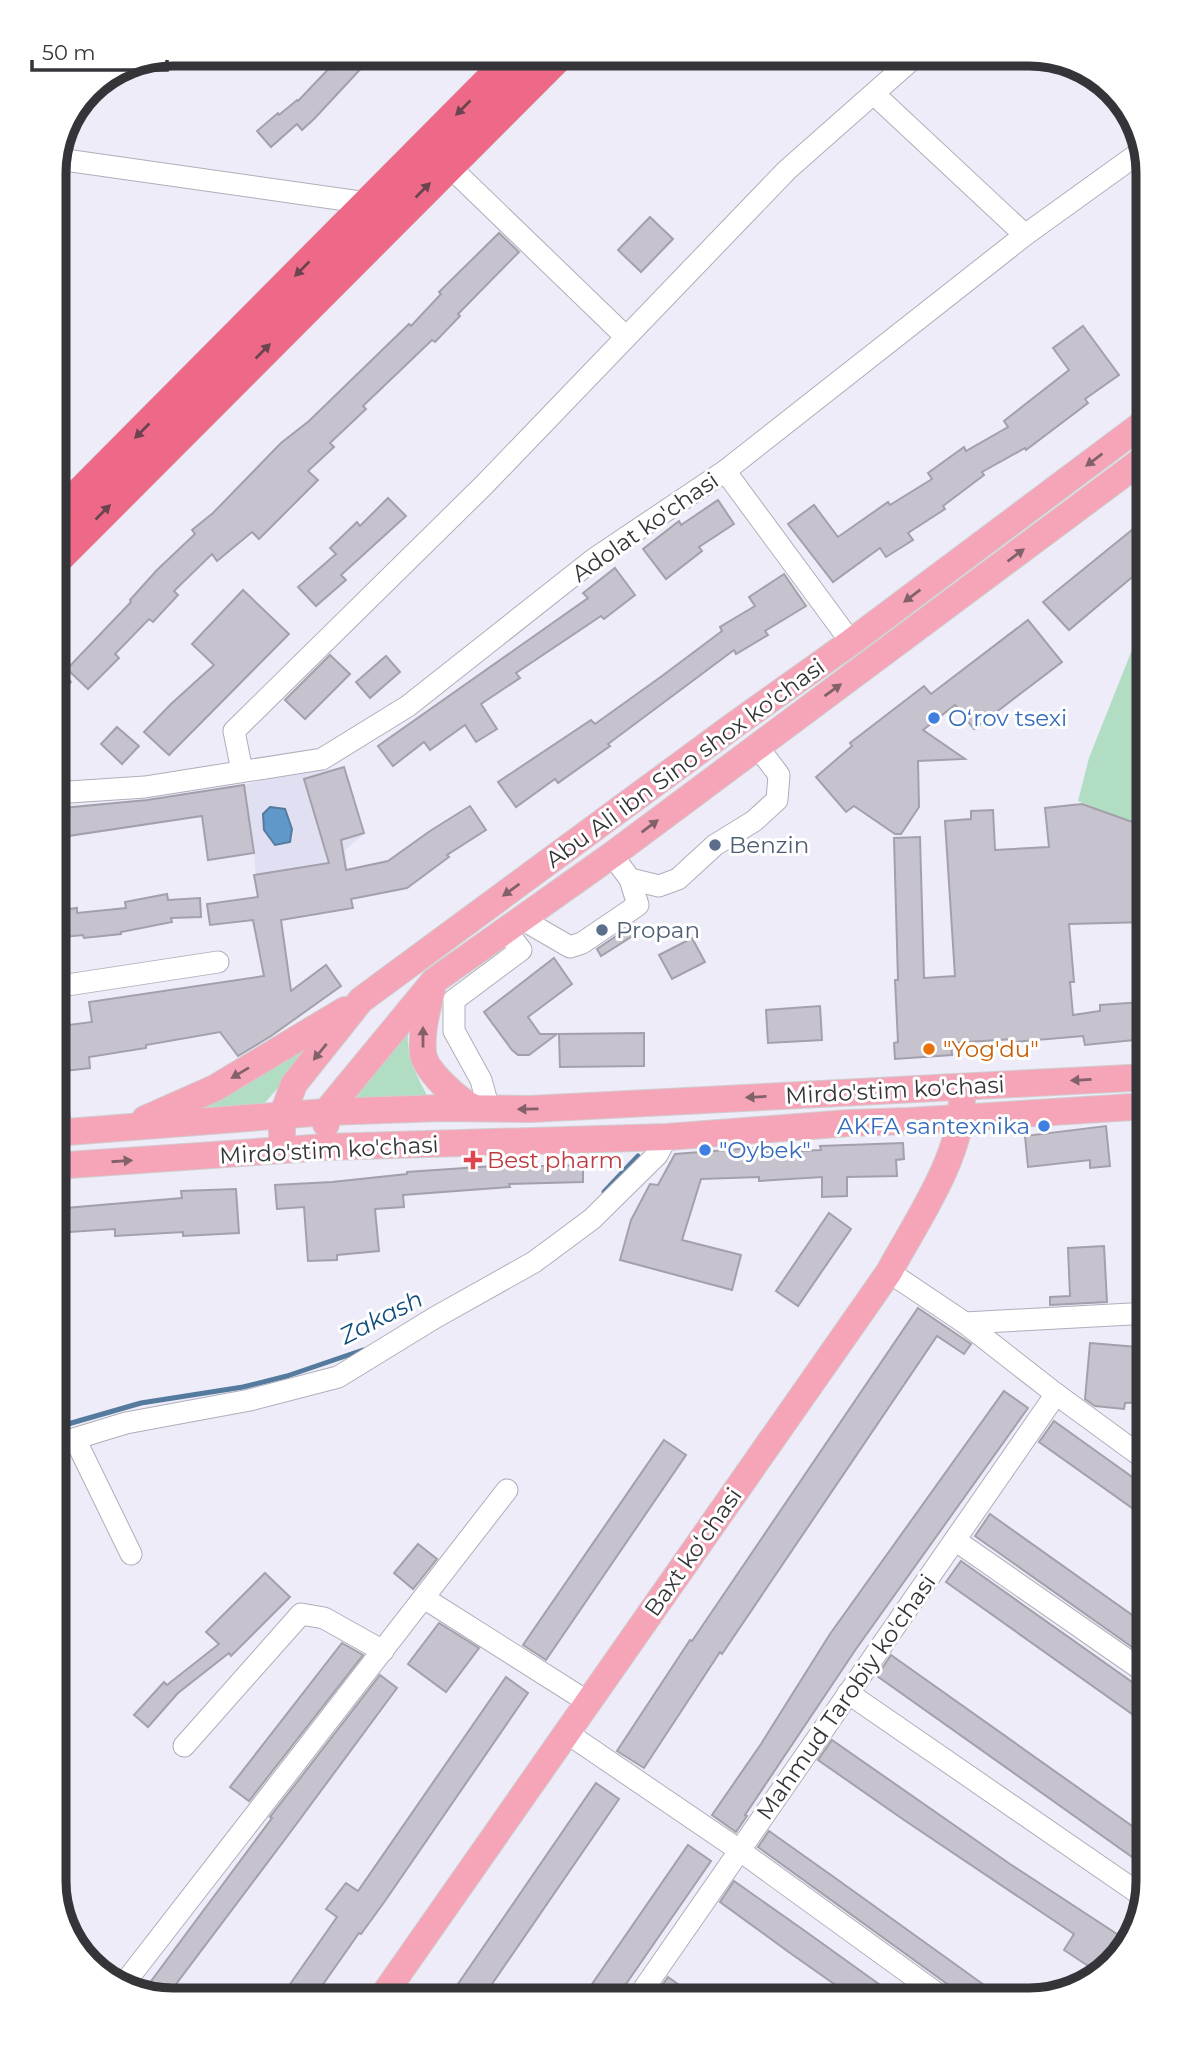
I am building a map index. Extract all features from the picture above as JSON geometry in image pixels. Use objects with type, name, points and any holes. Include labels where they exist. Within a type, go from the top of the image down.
[{"type":"highway","points":[[67,507],[505,66]]},
{"type":"highway","points":[[67,548],[547,66]]},
{"type":"main road","name":"Abu Ali ibn Sino shox ko'chasi","points":[[282,1150],[282,1116],[294,1084],[361,1000],[851,642],[1136,429]]},
{"type":"main road","name":"Abu Ali ibn Sino shox ko'chasi","points":[[326,1112],[434,981],[612,855],[1136,465]]},
{"type":"main road","points":[[434,981],[424,1024],[423,1057],[447,1089],[482,1108]]},
{"type":"main road","points":[[127,1127],[215,1088],[361,1000]]},
{"type":"main road","name":"Mirdo'stim ko'chasi","points":[[66,1131],[326,1112],[531,1109],[1136,1078]]},
{"type":"main road","name":"Baxt koʻchasi","points":[[389,1987],[890,1272],[953,1150],[962,1117],[962,1085]]},
{"type":"main road","name":"Mirdo'stim ko'chasi","points":[[66,1165],[327,1147],[667,1137],[849,1123],[1136,1107]]},
{"type":"main road","points":[[326,1112],[327,1147]]},
{"type":"street","points":[[242,771],[234,731],[484,485],[787,170],[904,67]]},
{"type":"street","points":[[874,94],[1025,235]]},
{"type":"street","name":"Adolat ko'chasi","points":[[67,792],[145,787],[323,760],[408,706],[594,559],[725,471],[1025,235],[1135,156]]},
{"type":"street","points":[[68,160],[367,203]]},
{"type":"street","points":[[448,165],[626,337]]},
{"type":"street","points":[[725,471],[851,642]]},
{"type":"street","points":[[631,879],[659,886],[678,879],[715,845],[754,821],[777,800],[779,775],[757,746]]},
{"type":"street","points":[[513,924],[570,947],[582,943],[638,905],[631,879],[612,855]]},
{"type":"street","points":[[482,1108],[481,1080],[454,1031],[454,1000],[520,950],[513,924]]},
{"type":"street","points":[[67,985],[218,962]]},
{"type":"street","points":[[66,1441],[127,1423],[250,1401],[338,1377],[436,1317],[534,1262],[592,1219],[657,1155],[667,1137]]},
{"type":"street","points":[[890,1272],[965,1323],[1056,1395],[1136,1453]]},
{"type":"street","points":[[965,1323],[1136,1313]]},
{"type":"street","name":"Mahmud Tarobiy ko'chasi","points":[[645,1988],[1056,1395]]},
{"type":"street","points":[[75,1439],[131,1555]]},
{"type":"street","points":[[130,1978],[507,1490]]},
{"type":"street","points":[[955,1540],[1136,1666]]},
{"type":"street","points":[[424,1598],[588,1702]]},
{"type":"street","points":[[184,1746],[301,1614],[324,1618],[383,1651]]},
{"type":"street","points":[[848,1693],[1136,1891]]},
{"type":"street","points":[[567,1733],[739,1850],[929,1988]]},
{"type":"shaded area","points":[[342,768],[363,835],[345,850],[352,906],[260,920],[244,785],[297,772]]},
{"type":"green space","points":[[1136,640],[1136,825],[1078,801],[1089,758]]},
{"type":"green space","points":[[329,1030],[262,1106],[201,1107]]},
{"type":"green space","points":[[408,1031],[411,1058],[429,1099],[358,1102],[351,1097]]},
{"type":"water","points":[[270,807],[285,809],[292,829],[290,842],[275,845],[264,830],[263,814]]},
{"type":"building","points":[[331,66],[363,66],[302,130],[297,124],[271,147],[257,131],[278,113],[279,115],[298,101]]},
{"type":"building","points":[[650,217],[673,239],[641,272],[618,250]]},
{"type":"building","points":[[499,233],[519,252],[458,314],[460,316],[435,342],[432,340],[363,406],[366,409],[330,443],[334,447],[308,471],[318,480],[259,539],[252,532],[217,561],[212,554],[174,591],[178,595],[153,622],[149,619],[115,654],[119,658],[88,689],[67,669],[131,602],[157,570],[195,534],[192,530],[213,513],[281,443],[309,421],[409,324],[411,326],[441,294],[439,292]]},
{"type":"building","points":[[1083,326],[1119,375],[1085,399],[1088,403],[1026,450],[1025,448],[982,472],[984,475],[943,506],[945,509],[908,533],[913,540],[886,557],[880,548],[833,582],[788,524],[814,505],[838,537],[888,502],[890,505],[932,479],[928,473],[964,447],[966,451],[1008,427],[1004,421],[1069,370],[1053,348]]},
{"type":"building","points":[[388,498],[406,516],[341,575],[346,580],[316,606],[298,587],[336,554],[330,548],[357,522],[360,526]]},
{"type":"building","points":[[718,500],[734,524],[699,547],[702,551],[666,579],[643,549],[679,521],[681,525]]},
{"type":"building","points":[[1136,527],[1136,574],[1069,630],[1043,602]]},
{"type":"building","points":[[615,568],[635,595],[604,619],[601,616],[516,673],[520,678],[481,704],[497,729],[476,742],[465,725],[430,750],[424,742],[393,766],[378,746],[588,598],[583,593]]},
{"type":"building","points":[[784,574],[806,606],[765,631],[768,635],[736,654],[734,650],[608,744],[610,746],[558,783],[555,779],[516,807],[498,782],[591,720],[595,724],[662,676],[722,631],[720,627],[755,606],[749,597]]},
{"type":"building","points":[[243,590],[289,634],[169,755],[144,732],[214,665],[192,644]]},
{"type":"building","points":[[1028,620],[1062,662],[974,729],[955,705],[923,730],[965,759],[918,761],[919,807],[901,834],[895,834],[854,806],[846,812],[816,777],[852,746],[850,743],[924,686],[931,694]]},
{"type":"building","points":[[330,655],[350,674],[305,719],[285,700]]},
{"type":"building","points":[[386,656],[400,672],[370,698],[356,682]]},
{"type":"building","points":[[117,727],[139,746],[122,764],[101,744]]},
{"type":"building","points":[[344,767],[364,833],[341,840],[346,870],[388,861],[470,806],[486,830],[447,855],[449,857],[407,888],[351,899],[353,908],[281,920],[291,991],[326,965],[341,986],[238,1056],[220,1032],[89,1057],[90,1068],[66,1071],[66,1025],[92,1022],[89,1002],[264,976],[253,920],[210,925],[207,904],[258,897],[254,875],[329,863],[304,779]]},
{"type":"building","points":[[244,785],[254,853],[208,860],[202,816],[68,836],[67,808],[147,800]]},
{"type":"building","points":[[1082,804],[1136,823],[1136,922],[1069,924],[1074,982],[1070,982],[1073,1015],[1100,1011],[1100,1005],[1136,1002],[1136,1040],[1085,1045],[1083,1036],[1014,1042],[1014,1039],[951,1043],[952,1055],[895,1059],[894,1043],[898,1042],[895,980],[898,980],[894,838],[920,837],[924,978],[955,976],[945,821],[971,819],[971,811],[993,810],[995,850],[1049,847],[1045,808]]},
{"type":"building","points":[[167,894],[168,900],[200,898],[201,917],[171,918],[172,922],[121,934],[84,938],[83,935],[67,937],[67,909],[77,908],[77,913],[126,908],[125,902]]},
{"type":"building","points":[[634,924],[639,932],[601,956],[597,949]]},
{"type":"building","points":[[692,938],[705,962],[672,979],[659,955]]},
{"type":"building","points":[[554,958],[572,984],[528,1017],[540,1034],[557,1034],[529,1055],[518,1055],[484,1012]]},
{"type":"building","points":[[820,1006],[822,1040],[768,1043],[766,1010]]},
{"type":"building","points":[[644,1033],[644,1066],[560,1067],[559,1034]]},
{"type":"building","points":[[1106,1126],[1110,1166],[1090,1168],[1090,1160],[1028,1167],[1025,1136]]},
{"type":"building","points":[[903,1143],[904,1159],[896,1160],[897,1176],[847,1177],[847,1196],[822,1197],[822,1177],[759,1181],[759,1177],[701,1179],[682,1240],[741,1255],[732,1290],[620,1260],[631,1220],[650,1184],[658,1185],[675,1154],[752,1148],[752,1153],[821,1150],[820,1146]]},
{"type":"building","points":[[508,1165],[583,1165],[583,1182],[509,1184],[510,1187],[403,1195],[404,1207],[375,1209],[379,1251],[337,1255],[337,1260],[308,1261],[304,1207],[277,1209],[275,1185]]},
{"type":"building","points":[[236,1189],[239,1233],[183,1236],[183,1232],[115,1236],[115,1229],[66,1232],[66,1208],[182,1198],[181,1191]]},
{"type":"building","points":[[829,1213],[851,1229],[798,1306],[776,1291]]},
{"type":"building","points":[[1104,1246],[1107,1302],[1050,1305],[1050,1297],[1070,1296],[1068,1248]]},
{"type":"building","points":[[918,1308],[971,1344],[964,1354],[937,1336],[722,1654],[720,1652],[644,1768],[617,1751],[690,1640],[692,1641]]},
{"type":"building","points":[[1090,1343],[1136,1347],[1136,1403],[1125,1403],[1124,1409],[1095,1406],[1085,1399]]},
{"type":"building","points":[[1004,1391],[1028,1408],[856,1649],[736,1832],[712,1815],[761,1744],[830,1634]]},
{"type":"building","points":[[1054,1421],[1136,1480],[1136,1511],[1039,1442]]},
{"type":"building","points":[[664,1440],[686,1455],[546,1660],[523,1645]]},
{"type":"building","points":[[990,1514],[1136,1618],[1136,1650],[975,1536]]},
{"type":"building","points":[[418,1544],[437,1559],[413,1589],[394,1573]]},
{"type":"building","points":[[961,1561],[1136,1685],[1136,1717],[946,1582]]},
{"type":"building","points":[[265,1573],[290,1597],[231,1656],[229,1653],[178,1693],[148,1727],[134,1715],[164,1682],[167,1685],[219,1644],[206,1632]]},
{"type":"building","points":[[439,1623],[479,1648],[446,1692],[408,1664]]},
{"type":"building","points":[[342,1643],[363,1655],[249,1801],[230,1787]]},
{"type":"building","points":[[891,1655],[1136,1829],[1136,1860],[877,1676]]},
{"type":"building","points":[[380,1675],[397,1688],[174,1987],[149,1984],[272,1818],[270,1817]]},
{"type":"building","points":[[506,1677],[528,1693],[385,1901],[321,1987],[288,1987],[337,1917],[326,1909],[346,1883],[358,1891]]},
{"type":"building","points":[[832,1740],[1010,1864],[1120,1936],[1118,1940],[1091,1968],[1064,1950],[1074,1934],[818,1760]]},
{"type":"building","points":[[596,1783],[619,1799],[490,1987],[456,1987]]},
{"type":"building","points":[[769,1831],[988,1988],[952,1988],[758,1847]]},
{"type":"building","points":[[688,1845],[711,1861],[624,1988],[590,1987]]},
{"type":"building","points":[[734,1881],[884,1988],[840,1988],[720,1902]]},
{"type":"building","points":[[668,1977],[683,1988],[661,1988]]},
{"type":"waterway","name":"Zakash","points":[[604,1192],[638,1156]]},
{"type":"waterway","name":"Zakash","points":[[66,1424],[141,1403],[243,1387],[287,1376],[363,1350]]},
{"type":"place","name":"Oʻrov tsexi","points":[[934,718]]},
{"type":"place","name":"Benzin","points":[[715,845]]},
{"type":"place","name":"Propan","points":[[602,930]]},
{"type":"place","name":"\"Yog'du\"","points":[[929,1049]]},
{"type":"place","name":"AKFA santexnika","points":[[1044,1126]]},
{"type":"place","name":"\"Oybek\"","points":[[705,1150]]},
{"type":"place","name":"Best pharm","points":[[473,1160]]}]
